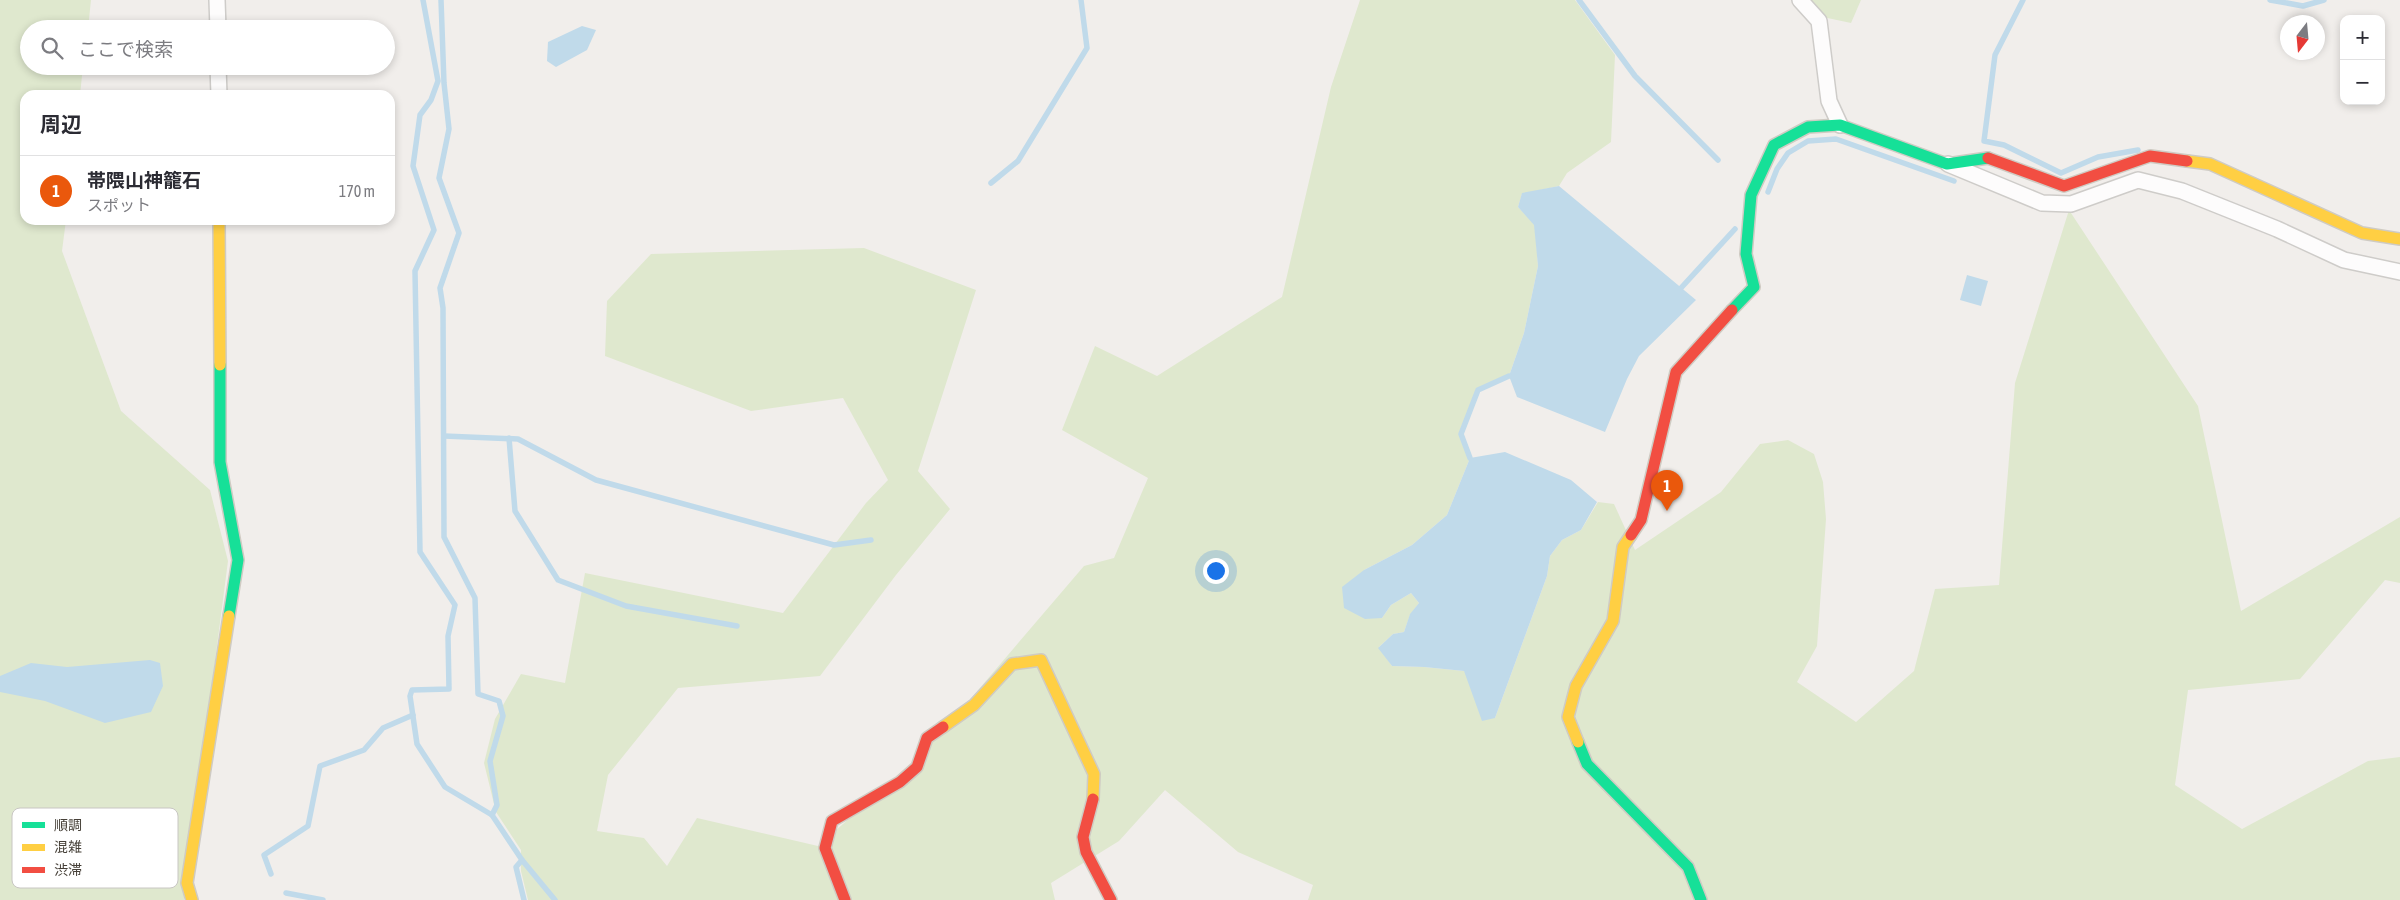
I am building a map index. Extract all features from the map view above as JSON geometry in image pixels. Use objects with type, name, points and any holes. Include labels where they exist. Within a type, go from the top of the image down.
[{"type":"street","points":[[217,0],[218,20]]},
{"type":"street","points":[[1800,0],[1819,21],[1829,102],[1840,125]]},
{"type":"street","points":[[218,75],[219,90]]},
{"type":"street","points":[[1701,900],[1688,867],[1587,764],[1568,717],[1576,686],[1613,622],[1623,547],[1641,520],[1676,372],[1754,286],[1746,254],[1751,195],[1774,145],[1808,127],[1840,125],[1947,164],[2042,203],[2071,204],[2138,180],[2182,191],[2277,229],[2344,260],[2400,272]]},
{"type":"street","points":[[1947,164],[1988,158],[2064,186],[2150,156],[2210,164],[2362,233],[2400,239]]},
{"type":"street","points":[[192,900],[187,883],[238,560],[220,462],[219,225]]},
{"type":"street","points":[[845,900],[825,848],[832,821],[900,782],[917,767],[926,738],[974,705],[1012,664],[1041,660],[1094,774],[1094,797],[1083,837],[1086,852],[1111,900]]},
{"type":"green space","points":[[0,0],[91,0],[89,20],[20,20],[20,75],[82,75],[81,90],[20,90],[20,225],[65,225],[62,251],[121,411],[210,490],[228,561],[184,900],[0,900]]},
{"type":"green space","points":[[1360,0],[1575,0],[1615,55],[1611,142],[1567,173],[1559,186],[1522,194],[1518,207],[1535,225],[1538,266],[1524,333],[1509,376],[1478,390],[1461,434],[1470,458],[1447,515],[1412,545],[1364,570],[1382,618],[1391,605],[1411,593],[1419,603],[1410,615],[1404,632],[1393,634],[1379,647],[1392,666],[1464,671],[1495,718],[1547,576],[1550,556],[1562,540],[1581,530],[1598,502],[1614,504],[1635,550],[1721,492],[1760,444],[1788,440],[1814,454],[1823,482],[1826,519],[1817,646],[1797,682],[1856,722],[1914,671],[1935,589],[1999,585],[2015,383],[2069,210],[2198,406],[2241,611],[2400,517],[2400,583],[2385,580],[2300,679],[2188,690],[2175,785],[2242,829],[2368,761],[2400,757],[2400,900],[1308,900],[1313,885],[1238,852],[1165,790],[1119,841],[1051,883],[1055,900],[528,900],[521,871],[521,850],[496,812],[484,763],[495,719],[521,674],[565,683],[585,573],[783,613],[866,503],[888,480],[843,398],[751,411],[605,356],[607,301],[651,254],[864,248],[976,290],[918,471],[950,509],[896,575],[820,676],[678,688],[608,775],[597,831],[644,838],[667,866],[697,818],[818,846],[910,765],[967,703],[1084,566],[1114,558],[1148,478],[1062,430],[1095,346],[1157,376],[1282,297],[1331,87]]},
{"type":"green space","points":[[1806,0],[1861,0],[1851,23],[1818,16]]},
{"type":"water","points":[[582,26],[596,30],[587,50],[556,67],[547,61],[548,42]]},
{"type":"water","points":[[1559,186],[1696,300],[1639,356],[1627,379],[1605,432],[1517,397],[1509,376],[1524,333],[1538,266],[1534,225],[1518,207],[1522,193]]},
{"type":"water","points":[[1967,275],[1988,281],[1981,306],[1960,300]]},
{"type":"water","points":[[1505,452],[1571,480],[1597,502],[1581,530],[1562,540],[1550,556],[1547,576],[1495,718],[1482,721],[1464,671],[1392,666],[1378,648],[1393,634],[1404,632],[1410,614],[1419,603],[1411,593],[1391,605],[1382,618],[1365,619],[1344,608],[1342,587],[1364,570],[1412,545],[1447,515],[1470,458]]},
{"type":"water","points":[[150,660],[160,663],[163,686],[151,712],[105,723],[45,701],[0,692],[0,676],[31,663],[67,667]]},
{"type":"waterway","points":[[423,0],[438,81],[431,100],[420,115],[413,166],[434,230],[415,271],[420,552],[455,605],[448,636],[449,689],[412,690],[410,696],[417,744],[445,787],[492,815],[522,860],[555,900]]},
{"type":"waterway","points":[[441,0],[444,83],[449,129],[439,178],[459,233],[440,288],[443,308],[444,537],[475,598],[478,694],[499,701],[503,716],[490,761],[497,805],[492,815]]},
{"type":"waterway","points":[[991,183],[1018,161],[1087,48],[1081,0]]},
{"type":"waterway","points":[[1579,0],[1635,76],[1718,160]]},
{"type":"waterway","points":[[2023,0],[1995,55],[1984,141],[2004,145],[2061,173],[2098,157],[2138,150]]},
{"type":"waterway","points":[[2270,0],[2303,6],[2324,0]]},
{"type":"waterway","points":[[1768,192],[1777,169],[1788,153],[1808,141],[1836,139],[1954,181]]},
{"type":"waterway","points":[[1681,288],[1735,229]]},
{"type":"waterway","points":[[1470,458],[1461,434],[1478,390],[1509,376]]},
{"type":"waterway","points":[[444,436],[518,439],[596,480],[834,545],[871,540]]},
{"type":"waterway","points":[[509,438],[515,511],[558,580],[626,606],[737,626]]},
{"type":"waterway","points":[[271,874],[264,855],[308,826],[320,766],[364,750],[383,728],[413,715]]},
{"type":"waterway","points":[[522,860],[516,867],[524,900]]},
{"type":"waterway","points":[[286,893],[323,900]]},
{"type":"traffic: fast","points":[[1732,310],[1754,287],[1746,254],[1751,195],[1774,145],[1808,127],[1840,125],[1947,164],[1988,158]]},
{"type":"traffic: fast","points":[[220,365],[220,462],[238,560],[229,616]]},
{"type":"traffic: fast","points":[[1578,742],[1587,764],[1688,867],[1701,900]]},
{"type":"traffic: slow","points":[[2187,161],[2210,164],[2362,233],[2400,239]]},
{"type":"traffic: slow","points":[[219,225],[220,365]]},
{"type":"traffic: slow","points":[[1578,742],[1568,717],[1576,686],[1613,621],[1623,547],[1631,535]]},
{"type":"traffic: slow","points":[[192,900],[187,883],[229,616]]},
{"type":"traffic: slow","points":[[943,727],[974,705],[1012,664],[1041,660],[1094,774],[1093,799]]},
{"type":"traffic: jam","points":[[1988,158],[2064,186],[2150,156],[2187,161]]},
{"type":"traffic: jam","points":[[1631,535],[1641,520],[1676,372],[1732,310]]},
{"type":"traffic: jam","points":[[845,900],[825,848],[832,821],[900,782],[917,767],[927,738],[943,727]]},
{"type":"traffic: jam","points":[[1093,799],[1083,837],[1086,852],[1111,900]]},
{"type":"place","name":"帯隈山神籠石","points":[[1667,511]]}]
